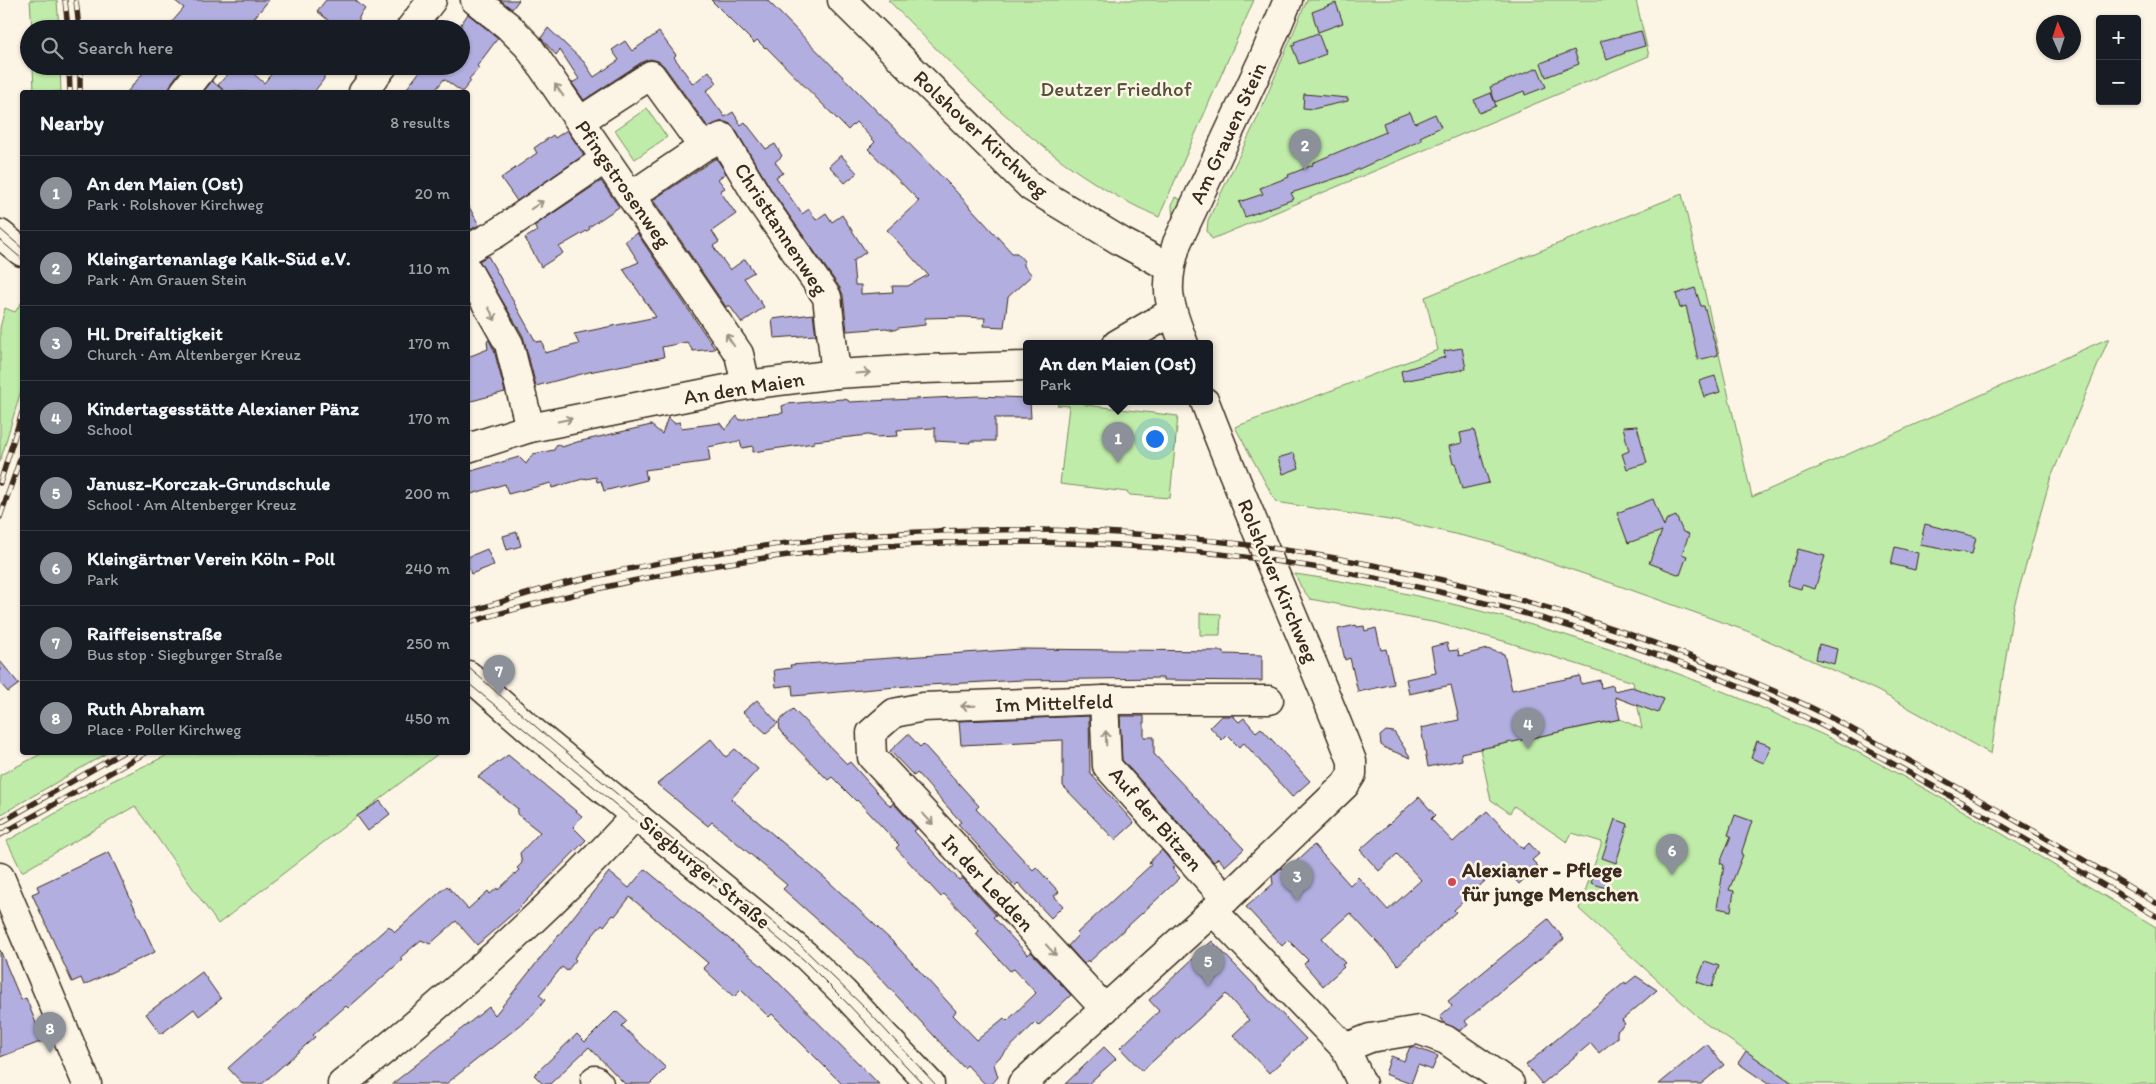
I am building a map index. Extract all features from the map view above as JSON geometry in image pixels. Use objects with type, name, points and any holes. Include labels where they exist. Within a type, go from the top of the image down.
[{"type":"street","points":[[417,20],[432,0]]},
{"type":"street","name":"Pfingstrosenweg","points":[[475,0],[508,26],[528,46],[739,354],[746,385]]},
{"type":"street","name":"Rolshover Kirchweg","points":[[842,0],[1031,187],[1122,242],[1170,267]]},
{"type":"street","name":"Am Grauen Stein","points":[[1170,267],[1177,243],[1264,57],[1288,0]]},
{"type":"street","points":[[186,90],[197,75]]},
{"type":"street","points":[[365,90],[376,75]]},
{"type":"street","name":"Christtannenweg","points":[[580,121],[651,75],[713,142],[759,200],[827,297],[836,374]]},
{"type":"street","points":[[632,196],[713,142]]},
{"type":"street","points":[[470,248],[497,232],[606,159]]},
{"type":"street","points":[[1170,267],[1167,283],[1172,312],[1182,340]]},
{"type":"street","points":[[470,276],[509,344],[530,428]]},
{"type":"street","points":[[1124,340],[1172,312]]},
{"type":"street","name":"An den Maien","points":[[470,447],[530,428],[746,385],[836,374],[1023,366]]},
{"type":"street","name":"Rolshover Kirchweg","points":[[1206,405],[1235,481],[1320,678],[1352,761],[1352,774],[1345,785],[1220,905]]},
{"type":"street","name":"Siegburger Straße","points":[[470,677],[553,748],[636,814],[805,955],[843,992],[930,1084]]},
{"type":"street","name":"Im Mittelfeld","points":[[872,757],[871,733],[894,713],[923,708],[1104,700],[1269,700]]},
{"type":"street","name":"Auf der Bitzen","points":[[1104,700],[1107,766],[1220,905],[1345,1048],[1362,1084]]},
{"type":"street","name":"In der Ledden","points":[[872,757],[1105,1008]]},
{"type":"street","points":[[342,1084],[428,1016],[570,886],[636,814]]},
{"type":"street","points":[[0,877],[87,1084]]},
{"type":"street","points":[[1022,1084],[1220,905]]},
{"type":"street","points":[[1345,1048],[1370,1038],[1419,1030],[1446,1040],[1510,1084]]},
{"type":"green space","points":[[30,0],[57,0],[58,20],[31,20]]},
{"type":"green space","name":"Deutzer Friedhof","points":[[888,0],[1254,0],[1159,217],[1119,198],[1047,150],[981,93]]},
{"type":"green space","points":[[1307,0],[1636,0],[1649,56],[1212,239],[1207,231],[1208,220],[1257,119]]},
{"type":"green space","points":[[33,75],[60,75],[61,90],[34,90]]},
{"type":"green space","points":[[647,108],[667,137],[635,159],[615,130]]},
{"type":"green space","points":[[1682,194],[1752,497],[2109,338],[2050,480],[2013,610],[1991,754],[1878,691],[1747,631],[1614,584],[1489,542],[1408,523],[1276,502],[1235,427],[1438,350],[1425,297]]},
{"type":"green space","points":[[1175,197],[1186,202],[1173,224],[1172,205]]},
{"type":"green space","points":[[20,305],[20,394],[0,462],[0,328],[5,308],[15,312]]},
{"type":"green space","points":[[1057,405],[1086,405],[1178,416],[1170,498],[1130,495],[1127,492],[1060,484],[1069,406]]},
{"type":"green space","points":[[1295,574],[1416,596],[1475,610],[1593,644],[1651,664],[1708,685],[1833,739],[1922,787],[2000,833],[2156,927],[2156,1084],[1794,1084],[1706,1024],[1579,909],[1602,842],[1572,833],[1567,842],[1514,806],[1510,813],[1491,800],[1480,749],[1620,719],[1642,729],[1633,682],[1507,642],[1437,623],[1310,599],[1301,587]]},
{"type":"green space","points":[[1200,613],[1221,614],[1220,635],[1200,635]]},
{"type":"green space","points":[[39,755],[104,755],[0,815],[0,775]]},
{"type":"green space","points":[[168,755],[436,755],[218,924],[135,806],[22,872],[7,841],[112,781]]},
{"type":"building","points":[[174,0],[269,0],[252,20],[174,20],[184,8]]},
{"type":"building","points":[[326,0],[355,0],[365,9],[359,20],[328,20],[317,11]]},
{"type":"building","points":[[500,0],[519,0],[512,9]]},
{"type":"building","points":[[711,0],[767,0],[951,186],[1012,253],[1017,253],[1024,261],[1024,266],[1032,275],[1008,297],[1004,327],[984,326],[985,318],[964,317],[925,318],[925,325],[895,330],[886,328],[847,331],[843,295],[840,288],[772,191],[735,129],[730,124],[722,121],[708,127],[664,66],[658,61],[650,59],[642,62],[584,100],[572,83],[579,79],[560,50],[556,55],[541,38],[548,28],[584,62],[594,77],[619,60],[612,50],[625,41],[632,51],[659,32],[676,55],[674,57],[693,84],[709,71],[717,83],[706,91],[725,117],[733,112],[741,125],[745,122],[766,149],[775,144],[782,156],[775,162],[783,173],[776,177],[802,214],[809,209],[816,220],[826,213],[832,222],[842,215],[866,252],[853,261],[855,285],[861,285],[861,294],[893,292],[892,286],[908,286],[928,275],[887,230],[919,201],[868,149],[875,142],[856,122],[848,130],[766,47],[757,40],[754,43]]},
{"type":"building","points":[[1336,3],[1343,23],[1318,32],[1312,12]]},
{"type":"building","points":[[468,14],[498,38],[477,66],[479,68],[469,79],[471,81],[464,90],[459,90],[444,79],[436,90],[406,90],[417,75],[470,75],[470,20],[464,20]]},
{"type":"building","points":[[1641,31],[1645,46],[1624,52],[1607,60],[1600,41]]},
{"type":"building","points":[[1318,33],[1326,54],[1299,64],[1292,46],[1295,45],[1294,42]]},
{"type":"building","points":[[1574,50],[1579,64],[1546,77],[1541,63]]},
{"type":"building","points":[[1538,68],[1546,87],[1525,95],[1524,91],[1495,102],[1490,87]]},
{"type":"building","points":[[141,75],[177,75],[170,90],[129,90]]},
{"type":"building","points":[[227,75],[255,75],[264,83],[271,75],[324,75],[324,79],[316,90],[224,90],[218,85]]},
{"type":"building","points":[[212,81],[223,90],[205,90]]},
{"type":"building","points":[[1491,93],[1496,106],[1479,113],[1474,100]]},
{"type":"building","points":[[1304,94],[1348,98],[1348,101],[1313,109],[1303,108]]},
{"type":"building","points":[[1410,112],[1415,123],[1435,114],[1441,127],[1420,137],[1422,140],[1346,175],[1291,193],[1294,199],[1245,217],[1239,202],[1263,194],[1260,188],[1289,177],[1288,175],[1313,165],[1312,163],[1386,132],[1383,123]]},
{"type":"building","points":[[567,130],[584,155],[517,201],[501,178],[537,153],[534,148],[553,135],[555,138]]},
{"type":"building","points":[[841,155],[857,173],[845,183],[829,166]]},
{"type":"building","points":[[716,158],[726,173],[718,179],[725,188],[720,191],[736,214],[712,231],[719,242],[713,246],[730,270],[745,259],[754,272],[744,278],[764,307],[742,323],[729,305],[726,307],[653,200]]},
{"type":"building","points":[[601,181],[619,207],[589,227],[590,229],[559,247],[563,253],[541,267],[525,238],[537,231],[534,226]]},
{"type":"building","points":[[470,209],[479,225],[470,230]]},
{"type":"building","points":[[637,233],[715,349],[693,351],[687,342],[662,347],[664,357],[589,372],[536,386],[523,336],[479,261],[488,256],[536,342],[542,341],[545,353],[579,344],[574,334],[656,317],[623,269],[639,262],[625,241]]},
{"type":"building","points":[[1695,288],[1701,306],[1704,306],[1718,355],[1698,360],[1686,306],[1680,308],[1676,294]]},
{"type":"building","points":[[813,314],[816,335],[774,338],[772,319]]},
{"type":"building","points":[[489,340],[494,350],[505,392],[470,401],[470,356],[488,349],[487,341]]},
{"type":"building","points":[[1462,348],[1466,369],[1403,381],[1401,371],[1445,357],[1444,351]]},
{"type":"building","points":[[1715,376],[1720,392],[1704,397],[1699,381]]},
{"type":"building","points":[[978,396],[1023,398],[1023,405],[1030,405],[1031,418],[995,418],[995,441],[970,441],[970,443],[935,441],[935,428],[897,430],[898,436],[876,437],[868,435],[814,441],[814,443],[753,452],[753,446],[742,448],[740,441],[708,447],[710,461],[645,470],[647,480],[604,491],[601,481],[597,482],[596,477],[552,488],[551,483],[508,494],[505,484],[470,494],[470,471],[519,457],[526,464],[533,454],[554,450],[557,444],[562,447],[651,425],[662,434],[668,417],[674,423],[680,422],[681,428],[720,423],[725,430],[737,416],[740,420],[783,413],[782,406],[787,404],[842,399],[849,402]]},
{"type":"building","points":[[1637,426],[1647,463],[1627,469],[1622,454],[1629,451],[1623,427]]},
{"type":"building","points":[[1474,430],[1489,483],[1462,489],[1449,446],[1462,443],[1460,433]]},
{"type":"building","points":[[1294,453],[1299,468],[1283,474],[1278,458]]},
{"type":"building","points":[[1653,499],[1664,527],[1666,520],[1676,516],[1683,532],[1689,534],[1682,554],[1687,556],[1680,575],[1649,563],[1662,531],[1628,543],[1617,513]]},
{"type":"building","points":[[1925,524],[1976,537],[1972,554],[1920,545]]},
{"type":"building","points":[[517,532],[521,546],[507,550],[503,536]]},
{"type":"building","points":[[1895,547],[1918,553],[1915,570],[1891,564]]},
{"type":"building","points":[[487,549],[494,565],[471,574],[470,556]]},
{"type":"building","points":[[1798,549],[1825,556],[1815,589],[1802,585],[1801,589],[1787,585]]},
{"type":"building","points":[[1356,625],[1357,627],[1364,626],[1365,631],[1376,628],[1381,650],[1386,649],[1394,684],[1358,692],[1350,658],[1345,660],[1338,629]]},
{"type":"building","points":[[1447,643],[1449,651],[1458,650],[1459,656],[1487,649],[1504,654],[1512,690],[1580,676],[1581,684],[1600,680],[1601,688],[1613,685],[1614,691],[1632,687],[1664,699],[1658,713],[1615,697],[1620,719],[1461,753],[1462,760],[1428,767],[1421,728],[1459,720],[1451,685],[1409,694],[1406,679],[1436,673],[1431,647]]},
{"type":"building","points":[[1819,644],[1837,649],[1834,664],[1816,659]]},
{"type":"building","points":[[1022,649],[1223,651],[1223,654],[1262,655],[1262,681],[1163,680],[1163,678],[1023,680],[908,686],[793,696],[792,685],[776,687],[774,670],[791,668],[790,665]]},
{"type":"building","points":[[0,661],[19,684],[8,692],[0,683]]},
{"type":"building","points":[[757,700],[778,723],[766,733],[743,712]]},
{"type":"building","points":[[793,709],[847,764],[850,762],[885,801],[891,806],[893,803],[917,829],[914,831],[959,880],[962,878],[996,915],[993,917],[1028,955],[1031,952],[1071,995],[1038,1026],[1035,1023],[996,1061],[994,1064],[998,1077],[992,1084],[985,1084],[967,1065],[964,1068],[868,965],[783,889],[787,885],[712,822],[708,826],[657,784],[711,739],[726,757],[735,749],[758,769],[731,799],[826,879],[893,942],[956,1011],[953,1015],[977,1040],[1004,1018],[1007,1021],[1036,993],[1014,969],[1010,971],[976,934],[979,931],[944,894],[941,897],[896,848],[899,845],[857,800],[832,777],[828,780],[780,731],[779,721]]},
{"type":"building","points":[[1089,716],[1090,773],[1134,823],[1115,840],[1063,786],[1063,740],[961,745],[959,721]]},
{"type":"building","points":[[1120,716],[1144,716],[1144,737],[1154,737],[1154,754],[1244,849],[1225,866],[1218,858],[1214,862],[1122,760]]},
{"type":"building","points":[[1221,716],[1233,716],[1239,722],[1244,718],[1256,732],[1261,728],[1310,781],[1292,797],[1244,743],[1239,747],[1227,735],[1222,740],[1210,727]]},
{"type":"building","points":[[1386,731],[1394,732],[1411,758],[1381,745],[1380,736]]},
{"type":"building","points":[[908,734],[920,747],[923,744],[979,806],[976,809],[1033,870],[1036,867],[1059,892],[1054,896],[1063,906],[1051,918],[1018,883],[1015,886],[958,824],[961,822],[917,773],[914,776],[890,751]]},
{"type":"building","points":[[1757,741],[1771,746],[1764,763],[1751,758]]},
{"type":"building","points":[[508,755],[582,816],[573,827],[586,840],[517,910],[477,945],[456,921],[430,944],[421,940],[400,958],[402,960],[348,1008],[346,1006],[313,1035],[315,1037],[262,1084],[243,1084],[228,1068],[389,926],[395,932],[447,886],[468,909],[488,891],[490,894],[497,888],[498,890],[519,870],[517,868],[522,863],[520,853],[540,832],[517,814],[518,809],[478,777]]},
{"type":"building","points":[[1419,797],[1435,815],[1431,819],[1453,842],[1487,811],[1523,849],[1529,843],[1539,854],[1532,860],[1538,866],[1519,884],[1502,865],[1454,910],[1456,912],[1398,965],[1350,913],[1322,938],[1345,963],[1342,965],[1344,967],[1323,986],[1304,964],[1308,960],[1288,940],[1282,946],[1246,907],[1273,884],[1272,876],[1281,868],[1288,869],[1314,845],[1350,885],[1358,877],[1388,910],[1421,880],[1397,854],[1379,871],[1360,850]]},
{"type":"building","points":[[380,801],[390,814],[368,831],[357,816]]},
{"type":"building","points":[[1735,815],[1752,821],[1741,854],[1743,855],[1729,890],[1734,891],[1731,911],[1717,908],[1724,865],[1720,863],[1731,836],[1728,835]]},
{"type":"building","points":[[1615,819],[1628,824],[1616,863],[1602,858]]},
{"type":"building","points":[[1162,850],[1175,866],[1172,868],[1180,878],[1089,962],[1088,960],[1084,964],[1068,946],[1078,935],[1077,933],[1151,865],[1149,862]]},
{"type":"building","points":[[109,852],[155,952],[84,985],[81,978],[72,982],[32,894],[39,891],[37,886]]},
{"type":"building","points":[[645,869],[763,967],[879,1084],[842,1084],[772,1014],[769,1017],[741,990],[734,997],[703,968],[708,963],[630,897],[615,916],[613,915],[604,926],[602,924],[574,958],[576,960],[567,971],[562,967],[539,995],[545,1000],[533,1015],[446,1084],[392,1084],[489,1007],[495,1015],[609,872],[629,888]]},
{"type":"building","points":[[1596,870],[1610,875],[1606,888],[1591,883]]},
{"type":"building","points":[[1548,919],[1564,939],[1465,1021],[1468,1025],[1460,1031],[1444,1023],[1440,1016],[1452,1006],[1448,1001]]},
{"type":"building","points":[[1212,941],[1306,1039],[1269,1073],[1233,1035],[1249,1020],[1226,994],[1142,1071],[1120,1048],[1159,1011],[1149,1000]]},
{"type":"building","points":[[0,950],[21,1000],[26,998],[43,1041],[0,1057]]},
{"type":"building","points":[[1705,961],[1719,966],[1712,987],[1697,982]]},
{"type":"building","points":[[202,972],[221,999],[199,1016],[194,1009],[161,1034],[146,1014]]},
{"type":"building","points":[[1636,976],[1657,990],[1622,1020],[1625,1024],[1617,1031],[1617,1038],[1599,1053],[1591,1043],[1542,1084],[1526,1065],[1625,982],[1626,984]]},
{"type":"building","points":[[616,1011],[627,1021],[622,1026],[666,1068],[650,1084],[625,1084],[589,1047],[550,1084],[543,1084],[534,1075],[577,1034],[585,1042]]},
{"type":"building","points":[[1707,1044],[1724,1065],[1701,1084],[1659,1084]]},
{"type":"building","points":[[1104,1047],[1116,1059],[1088,1084],[1065,1084]]},
{"type":"building","points":[[1410,1047],[1438,1056],[1432,1070],[1418,1065],[1411,1084],[1385,1074],[1391,1056],[1404,1061]]},
{"type":"building","points":[[1746,1051],[1794,1084],[1768,1084],[1738,1063]]},
{"type":"tram line","points":[[0,229],[20,246]]},
{"type":"tram line","points":[[0,240],[20,257]]},
{"type":"tram line","points":[[470,669],[542,732],[798,943],[866,1009],[935,1084]]},
{"type":"tram line","points":[[470,685],[803,959],[923,1084]]},
{"type":"railway","points":[[65,0],[67,20]]},
{"type":"railway","points":[[76,0],[78,20]]},
{"type":"railway","points":[[69,75],[70,90]]},
{"type":"railway","points":[[80,75],[80,90]]},
{"type":"railway","points":[[0,483],[20,419]]},
{"type":"railway","points":[[0,517],[20,460]]},
{"type":"railway","points":[[470,611],[570,582],[726,552],[882,534],[1039,530],[1195,539],[1349,561],[1502,595],[1652,642],[1799,702],[1835,719],[2058,845],[2156,903]]},
{"type":"railway","points":[[470,622],[588,591],[701,568],[815,552],[929,544],[1044,542],[1158,548],[1272,561],[1385,580],[1497,606],[1613,640],[1688,666],[1763,697],[1821,725],[1920,779],[2156,916]]},
{"type":"railway","points":[[0,823],[118,755]]},
{"type":"railway","points":[[0,835],[142,755]]},
{"type":"place","name":"Kleingartenanlage Kalk-Süd e.V.","points":[[1305,170]]},
{"type":"place","name":"An den Maien (Ost)","points":[[1118,463]]},
{"type":"place","name":"Raiffeisenstraße","points":[[499,696]]},
{"type":"place","name":"Kindertagesstätte Alexianer Pänz","points":[[1528,749]]},
{"type":"place","name":"Kleingärtner Verein Köln - Poll","points":[[1672,875]]},
{"type":"place","name":"Alexianer - Pflege für junge Menschen","points":[[1452,882]]},
{"type":"place","name":"Hl. Dreifaltigkeit","points":[[1297,901]]},
{"type":"place","name":"Janusz-Korczak-Grundschule","points":[[1208,986]]},
{"type":"place","name":"Ruth Abraham","points":[[50,1053]]}]
